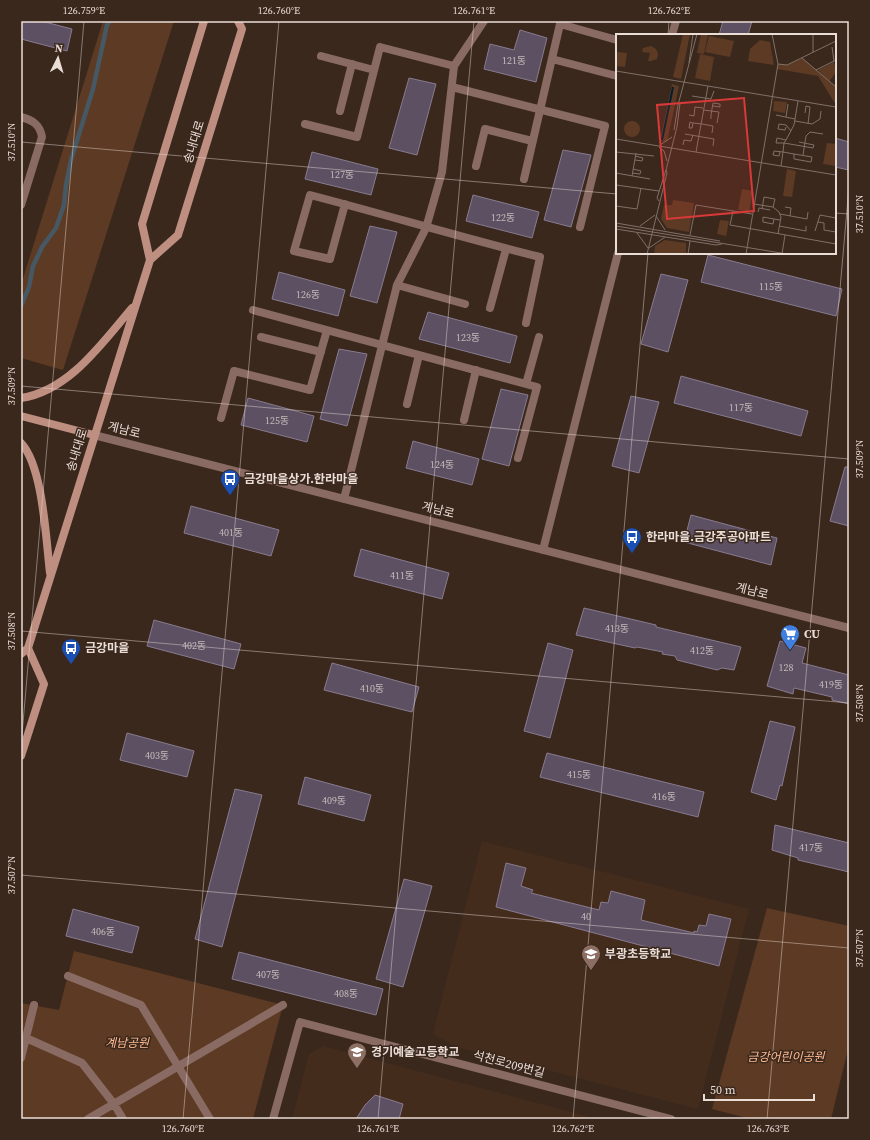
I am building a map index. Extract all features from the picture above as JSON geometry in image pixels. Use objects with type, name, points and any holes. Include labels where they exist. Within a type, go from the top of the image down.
[{"type":"street","points":[[150,260],[142,224],[204,21]]},
{"type":"street","name":"송내대로","points":[[28,648],[134,306],[150,260],[178,236],[242,29],[238,21]]},
{"type":"street","points":[[344,499],[397,286],[426,228],[442,172],[454,66],[484,21]]},
{"type":"street","points":[[672,34],[676,21]]},
{"type":"street","points":[[524,179],[560,24],[616,40]]},
{"type":"street","points":[[305,124],[358,137],[380,47],[454,66]]},
{"type":"street","points":[[321,56],[374,70]]},
{"type":"street","points":[[552,59],[616,76]]},
{"type":"street","points":[[340,111],[352,64]]},
{"type":"street","points":[[452,87],[605,126],[580,227]]},
{"type":"street","points":[[21,117],[35,122],[41,130],[42,137],[21,205]]},
{"type":"street","points":[[476,166],[485,129],[532,141]]},
{"type":"street","points":[[345,204],[330,259],[294,251],[310,195],[345,204],[426,228],[540,257],[526,323]]},
{"type":"street","points":[[490,308],[506,248]]},
{"type":"street","points":[[543,550],[618,254]]},
{"type":"street","points":[[397,286],[465,304]]},
{"type":"street","points":[[21,398],[40,394],[70,375],[99,347],[134,306]]},
{"type":"street","points":[[254,310],[537,387],[518,458]]},
{"type":"street","points":[[221,418],[234,371],[310,390],[327,330]]},
{"type":"street","points":[[261,337],[321,352]]},
{"type":"street","points":[[526,384],[539,337]]},
{"type":"street","points":[[407,404],[419,355]]},
{"type":"street","points":[[464,420],[476,370]]},
{"type":"street","name":"계남로","points":[[21,416],[849,628]]},
{"type":"street","points":[[21,443],[32,458],[37,474],[51,577]]},
{"type":"street","points":[[21,654],[28,648],[44,684],[21,756]]},
{"type":"street","points":[[68,976],[142,1005],[210,1119]]},
{"type":"street","points":[[21,1058],[34,1005]]},
{"type":"street","points":[[88,1119],[283,1005]]},
{"type":"street","name":"석천로209번길","points":[[273,1119],[300,1022],[671,1119]]},
{"type":"street","points":[[26,1038],[82,1063],[114,1104],[123,1119]]},
{"type":"shaded area","name":"부광초등학교","points":[[482,841],[749,909],[698,1109],[457,1047],[433,1034]]},
{"type":"shaded area","name":"경기예술고등학교","points":[[323,1046],[597,1119],[292,1119],[309,1054]]},
{"type":"green space","points":[[103,21],[174,21],[63,370],[21,358],[21,285]]},
{"type":"green space","name":"금강어린이공원","points":[[767,908],[849,926],[849,1045],[831,1119],[751,1119],[712,1109]]},
{"type":"green space","name":"계남공원","points":[[74,951],[283,1005],[253,1119],[21,1119],[21,1003],[59,1010]]},
{"type":"building","points":[[21,21],[41,21],[72,29],[67,51],[21,39]]},
{"type":"building","points":[[723,21],[752,21],[748,34],[719,34]]},
{"type":"building","points":[[520,30],[547,38],[536,82],[484,69],[490,44],[514,50]]},
{"type":"building","points":[[409,78],[436,84],[417,155],[389,148]]},
{"type":"building","points":[[836,138],[849,142],[849,170],[836,167]]},
{"type":"building","points":[[563,150],[591,155],[571,227],[544,220]]},
{"type":"building","points":[[312,152],[378,169],[371,195],[305,179]]},
{"type":"building","points":[[473,195],[539,212],[532,238],[466,221]]},
{"type":"building","points":[[370,226],[397,232],[377,303],[350,296]]},
{"type":"building","points":[[708,255],[842,289],[836,316],[701,282]]},
{"type":"building","points":[[279,272],[345,290],[338,316],[272,299]]},
{"type":"building","points":[[661,274],[688,280],[668,352],[641,344]]},
{"type":"building","points":[[428,312],[517,336],[510,363],[419,339]]},
{"type":"building","points":[[339,349],[367,354],[347,426],[320,419]]},
{"type":"building","points":[[681,376],[808,411],[801,436],[674,403]]},
{"type":"building","points":[[501,389],[528,395],[509,466],[482,459]]},
{"type":"building","points":[[631,396],[659,402],[639,473],[612,466]]},
{"type":"building","points":[[248,398],[314,416],[307,442],[241,425]]},
{"type":"building","points":[[413,441],[479,459],[472,485],[406,468]]},
{"type":"building","points":[[845,467],[849,467],[849,526],[830,521]]},
{"type":"building","points":[[191,506],[279,530],[271,556],[184,533]]},
{"type":"building","points":[[691,515],[777,538],[771,565],[684,542]]},
{"type":"building","points":[[361,549],[449,573],[442,599],[354,576]]},
{"type":"building","points":[[584,608],[741,647],[734,670],[722,668],[717,670],[677,660],[675,656],[662,654],[663,652],[637,647],[635,648],[576,635]]},
{"type":"building","points":[[154,620],[241,644],[234,669],[147,646]]},
{"type":"building","points":[[780,641],[806,648],[802,663],[849,675],[849,704],[832,700],[832,697],[794,688],[793,694],[767,686]]},
{"type":"building","points":[[548,643],[573,650],[550,738],[524,731]]},
{"type":"building","points":[[332,663],[419,687],[412,712],[324,690]]},
{"type":"building","points":[[770,721],[795,727],[782,786],[780,785],[776,800],[751,792]]},
{"type":"building","points":[[127,733],[194,751],[187,777],[120,760]]},
{"type":"building","points":[[547,753],[704,792],[698,817],[540,777]]},
{"type":"building","points":[[305,777],[371,795],[364,821],[298,804]]},
{"type":"building","points":[[235,789],[262,795],[222,947],[195,939]]},
{"type":"building","points":[[775,825],[849,843],[849,872],[798,860],[798,858],[772,850]]},
{"type":"building","name":"부광초등학교","points":[[506,863],[526,868],[521,886],[533,890],[531,893],[599,910],[601,902],[608,903],[611,891],[645,900],[641,920],[694,933],[694,931],[697,932],[699,925],[706,926],[709,914],[731,919],[719,966],[496,907]]},
{"type":"building","points":[[404,879],[432,886],[403,987],[376,979]]},
{"type":"building","points":[[73,909],[139,927],[132,953],[66,936]]},
{"type":"building","points":[[239,952],[383,989],[376,1015],[232,979]]},
{"type":"building","points":[[375,1095],[403,1104],[399,1119],[356,1119],[365,1105]]},
{"type":"waterway","points":[[21,306],[29,287],[33,266],[42,247],[56,228],[64,205],[71,160],[93,89],[107,25],[110,21]]},
{"type":"place","name":"금강마을상가.한라마을","points":[[230,496]]},
{"type":"place","name":"한라마을.금강주공아파트","points":[[632,554]]},
{"type":"place","name":"CU","points":[[790,651]]},
{"type":"place","name":"금강마을","points":[[71,665]]},
{"type":"place","name":"부광초등학교","points":[[591,971]]},
{"type":"place","name":"경기예술고등학교","points":[[357,1069]]}]
